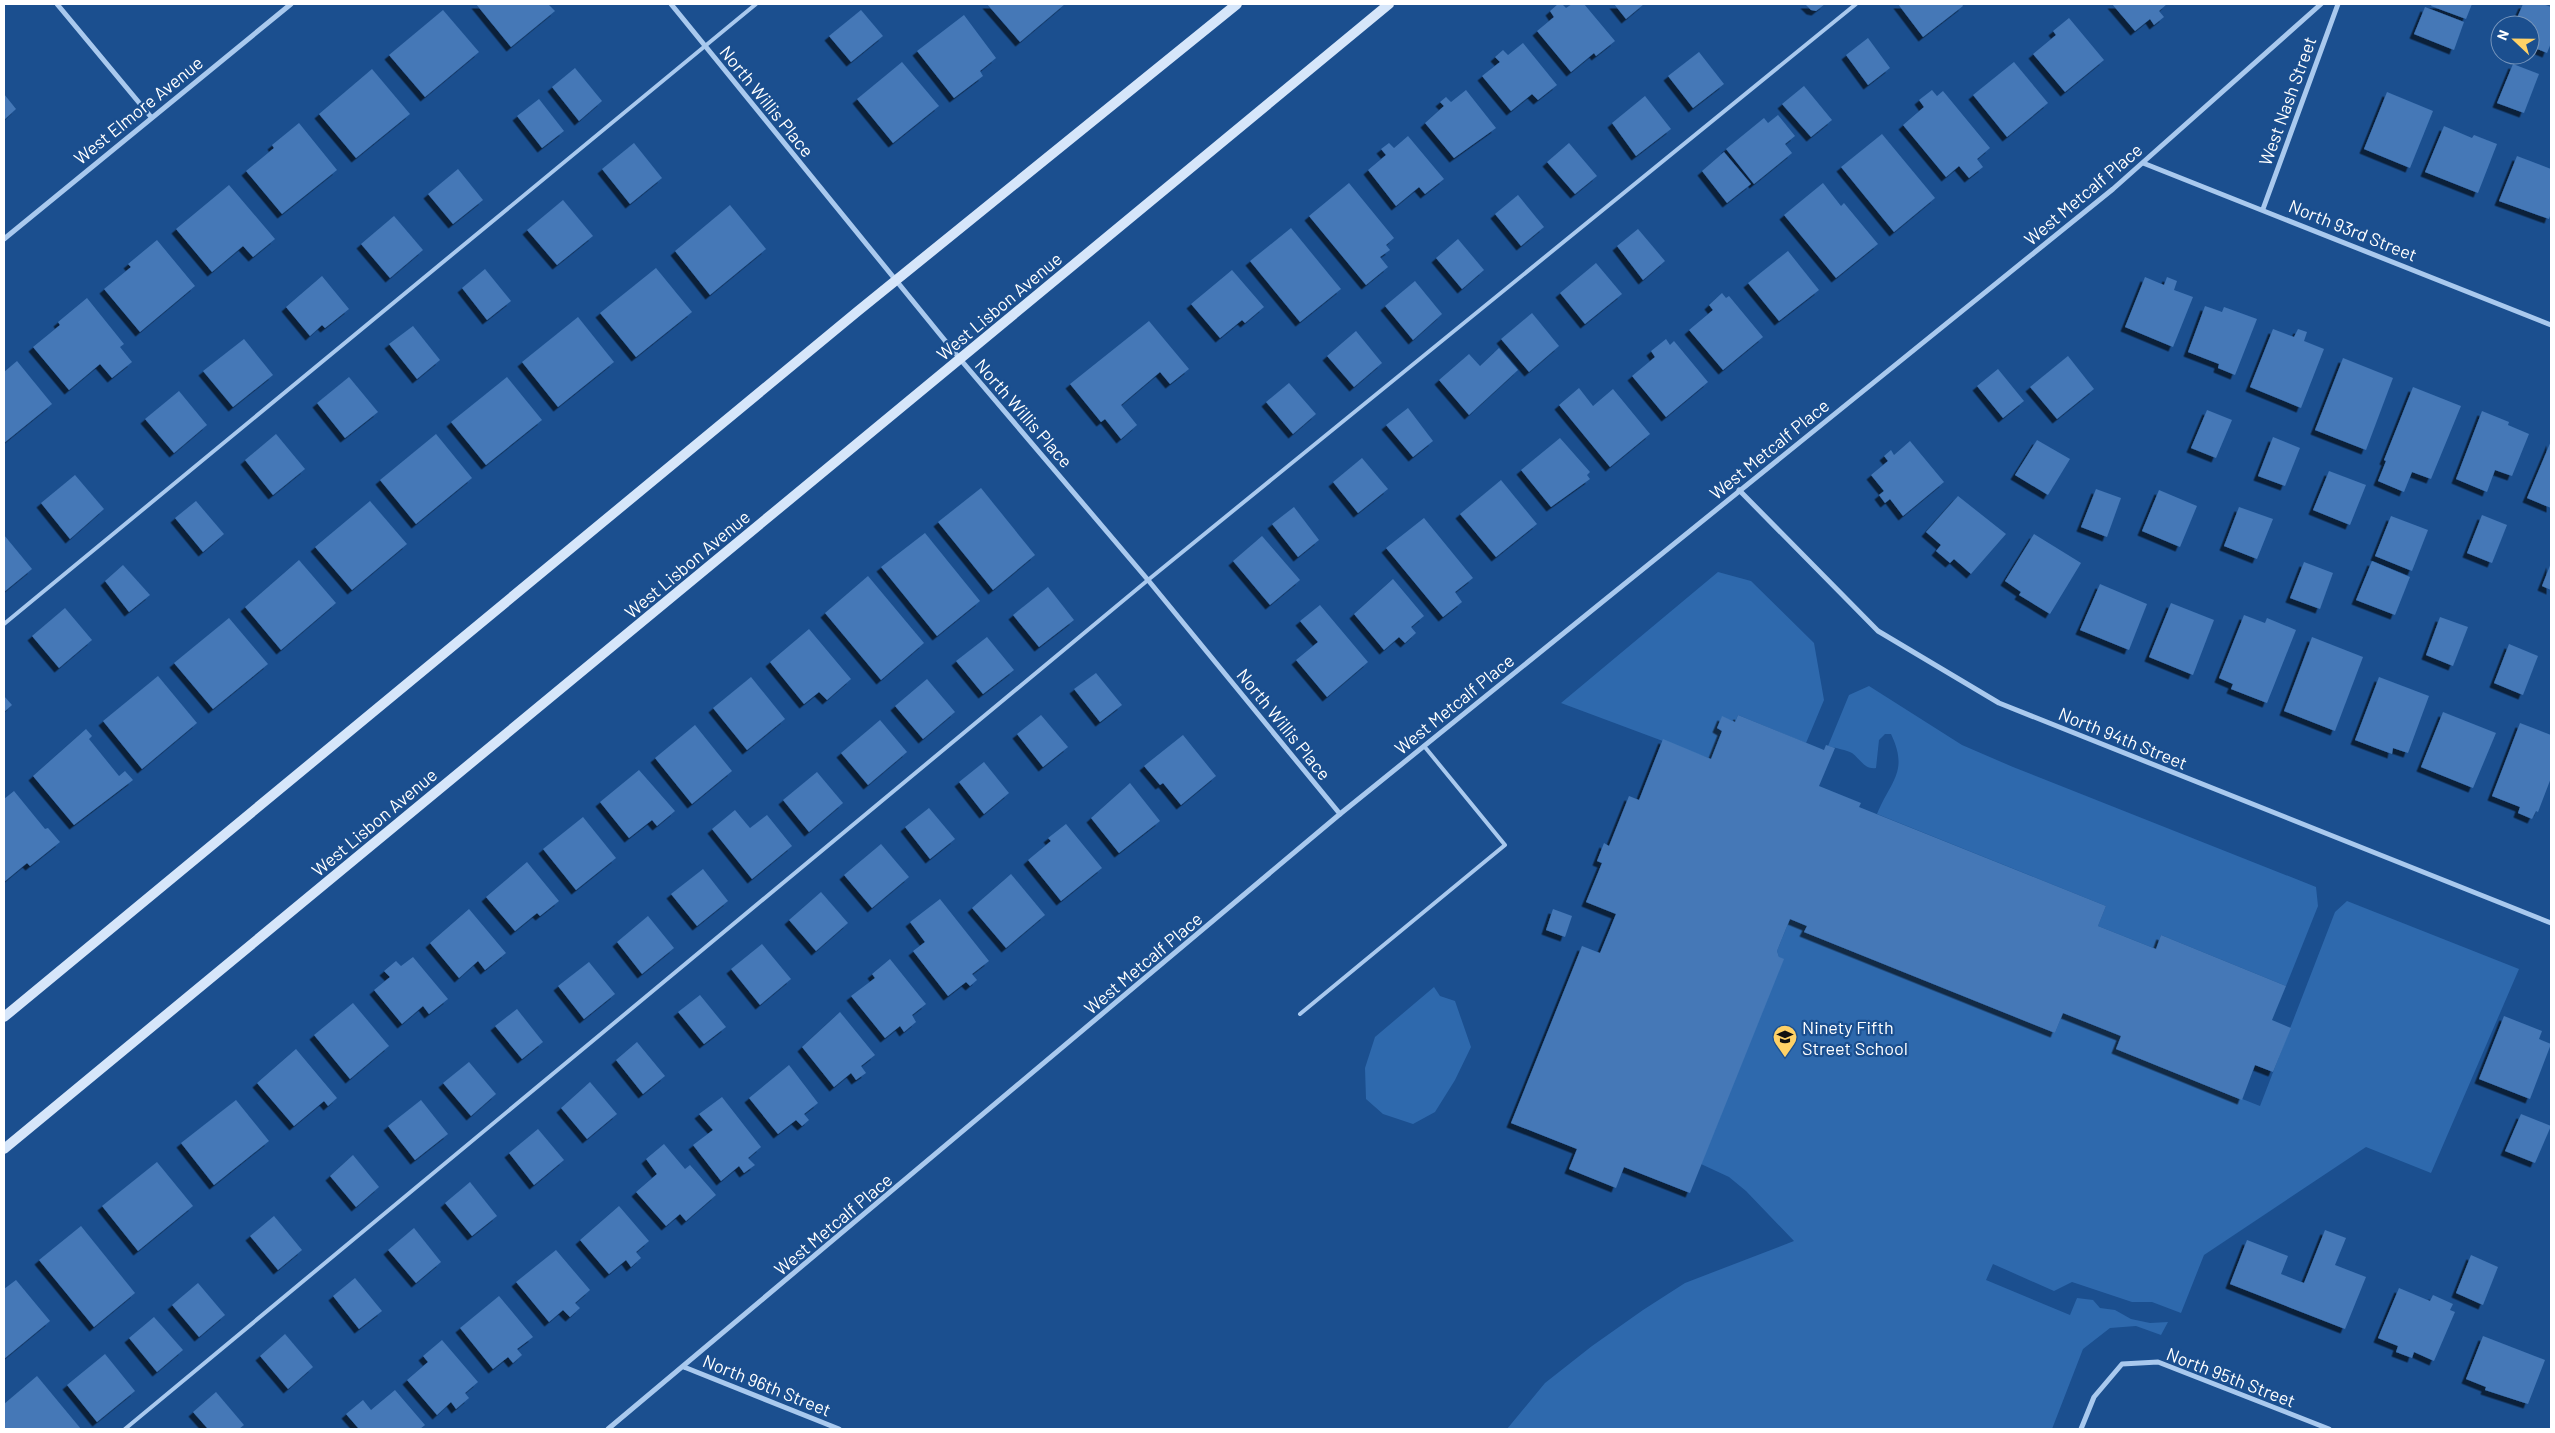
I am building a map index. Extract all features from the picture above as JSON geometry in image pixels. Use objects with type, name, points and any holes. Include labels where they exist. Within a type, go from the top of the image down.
[{"type":"main road","points":[[4,1017],[896,280],[1237,4]]},
{"type":"main road","name":"West Lisbon Avenue","points":[[4,1149],[1390,4]]},
{"type":"street","points":[[58,4],[152,117]]},
{"type":"street","name":"West Elmore Avenue","points":[[4,239],[291,4]]},
{"type":"street","name":"North Willis Place","points":[[672,4],[960,359],[1148,580],[1340,814]]},
{"type":"street","name":"West Metcalf Place","points":[[608,1429],[1340,814],[2143,163],[2321,4]]},
{"type":"street","name":"West Nash Street","points":[[2263,208],[2338,4]]},
{"type":"street","name":"North 93rd Street","points":[[2143,163],[2263,208],[2551,325]]},
{"type":"street","name":"North 94th Street","points":[[1739,490],[1878,631],[1999,703],[2551,923]]},
{"type":"street","name":"North 95th Street","points":[[2082,1429],[2094,1397],[2122,1364],[2158,1362],[2329,1429]]},
{"type":"street","name":"North 96th Street","points":[[684,1367],[839,1429]]},
{"type":"lane","points":[[4,624],[756,4]]},
{"type":"lane","points":[[125,1429],[1148,580],[1856,4]]},
{"type":"lane","points":[[1300,1014],[1505,846],[1424,746]]},
{"type":"shaded area","points":[[1718,572],[1751,581],[1814,643],[1824,700],[1806,743],[1738,715],[1735,722],[1722,717],[1717,728],[1722,731],[1711,759],[1561,703]]},
{"type":"shaded area","points":[[1869,686],[1962,745],[2316,887],[2318,906],[2286,986],[2161,935],[2156,949],[2098,926],[2106,906],[1877,814],[1896,776],[1898,767],[1896,747],[1891,734],[1885,734],[1879,740],[1876,768],[1866,766],[1850,752],[1828,746],[1849,695]]},
{"type":"shaded area","points":[[2347,901],[2519,969],[2431,1173],[2366,1147],[2204,1255],[2181,1313],[2152,1302],[2132,1302],[2072,1282],[2054,1291],[1993,1264],[1986,1280],[2070,1315],[2077,1298],[2093,1300],[2100,1308],[2115,1310],[2131,1319],[2150,1323],[2168,1322],[2161,1335],[2136,1326],[2110,1328],[2083,1349],[2052,1429],[1507,1429],[1545,1383],[1592,1346],[1643,1310],[1685,1283],[1794,1241],[1746,1191],[1729,1177],[1701,1164],[1779,957],[1777,951],[1790,919],[1807,926],[1804,932],[2055,1033],[2063,1013],[2121,1036],[2116,1049],[2260,1106],[2335,912]]},
{"type":"shaded area","points":[[1434,987],[1440,996],[1455,1001],[1471,1047],[1455,1080],[1435,1112],[1413,1124],[1383,1114],[1366,1099],[1365,1068],[1375,1037]]},
{"type":"building","points":[[476,4],[548,4],[555,11],[511,47]]},
{"type":"building","points":[[987,4],[1065,4],[1020,42]]},
{"type":"building","points":[[1558,4],[1562,4],[1566,8],[1572,4],[1584,4],[1615,41],[1596,56],[1594,53],[1571,72],[1537,31],[1554,17],[1550,11]]},
{"type":"building","points":[[1614,4],[1644,4],[1626,19]]},
{"type":"building","points":[[1805,4],[1825,4],[1816,11],[1811,10]]},
{"type":"building","points":[[1898,4],[1962,4],[1963,6],[1923,37]]},
{"type":"building","points":[[2112,4],[2167,4],[2159,11],[2164,17],[2154,25],[2150,19],[2135,31]]},
{"type":"building","points":[[2432,4],[2472,4],[2466,19],[2431,6]]},
{"type":"building","points":[[2523,4],[2543,4],[2551,7],[2551,43],[2547,53],[2540,50],[2540,15],[2518,15]]},
{"type":"building","points":[[2425,7],[2464,22],[2454,50],[2414,34]]},
{"type":"building","points":[[443,10],[479,52],[425,97],[389,55]]},
{"type":"building","points":[[861,10],[883,36],[851,62],[829,36]]},
{"type":"building","points":[[964,15],[996,58],[980,71],[983,76],[954,98],[917,51]]},
{"type":"building","points":[[2069,18],[2104,60],[2065,92],[2033,54],[2056,35],[2053,31]]},
{"type":"building","points":[[1868,38],[1890,68],[1868,85],[1846,55]]},
{"type":"building","points":[[1523,43],[1557,85],[1538,100],[1532,94],[1511,111],[1482,76],[1500,62],[1495,57],[1503,50],[1508,55]]},
{"type":"building","points":[[1699,52],[1724,84],[1693,108],[1668,76]]},
{"type":"building","points":[[902,62],[939,106],[893,143],[857,99]]},
{"type":"building","points":[[2014,62],[2048,103],[2007,137],[1973,95]]},
{"type":"building","points":[[2513,65],[2539,74],[2524,113],[2497,103]]},
{"type":"building","points":[[575,68],[602,101],[579,121],[552,87]]},
{"type":"building","points":[[372,69],[410,114],[356,158],[319,114]]},
{"type":"building","points":[[1804,86],[1832,120],[1811,137],[1782,104]]},
{"type":"building","points":[[1466,90],[1496,128],[1454,158],[1425,123],[1444,106],[1440,102],[1446,97],[1451,102]]},
{"type":"building","points":[[1932,90],[1937,96],[1943,91],[1990,148],[1977,159],[1983,167],[1969,178],[1959,166],[1946,177],[1903,125],[1924,107],[1919,100]]},
{"type":"building","points":[[2387,92],[2433,111],[2410,168],[2364,149]]},
{"type":"building","points":[[4,94],[16,109],[4,120]]},
{"type":"building","points":[[1645,96],[1671,129],[1636,156],[1612,123]]},
{"type":"building","points":[[539,99],[564,131],[542,148],[517,116]]},
{"type":"building","points":[[1778,115],[1795,136],[1785,144],[1792,153],[1754,184],[1726,149],[1764,118],[1768,123]]},
{"type":"building","points":[[299,123],[337,170],[282,214],[246,171],[274,148],[272,145]]},
{"type":"building","points":[[2444,126],[2472,138],[2474,135],[2497,144],[2478,193],[2425,172]]},
{"type":"building","points":[[1882,134],[1935,198],[1894,232],[1841,167]]},
{"type":"building","points":[[1408,136],[1444,179],[1425,194],[1419,187],[1396,206],[1368,170],[1386,155],[1381,149],[1389,143],[1394,148]]},
{"type":"building","points":[[634,143],[662,178],[630,204],[602,169]]},
{"type":"building","points":[[1569,143],[1597,176],[1575,194],[1547,162]]},
{"type":"building","points":[[1724,152],[1751,184],[1727,203],[1702,171]]},
{"type":"building","points":[[2517,156],[2551,169],[2551,213],[2549,219],[2499,201]]},
{"type":"building","points":[[458,169],[483,200],[453,224],[428,194]]},
{"type":"building","points":[[1349,183],[1394,238],[1386,245],[1390,250],[1380,257],[1388,267],[1366,285],[1309,216]]},
{"type":"building","points":[[1823,183],[1841,206],[1844,203],[1878,244],[1836,278],[1784,215]]},
{"type":"building","points":[[229,185],[275,239],[253,257],[243,246],[212,272],[176,229]]},
{"type":"building","points":[[1518,195],[1544,227],[1521,246],[1495,214]]},
{"type":"building","points":[[563,200],[593,236],[557,265],[527,230]]},
{"type":"building","points":[[730,205],[766,249],[710,295],[675,251]]},
{"type":"building","points":[[394,216],[423,250],[390,278],[361,244]]},
{"type":"building","points":[[1291,228],[1341,289],[1300,322],[1250,261]]},
{"type":"building","points":[[1638,229],[1665,261],[1643,280],[1617,246]]},
{"type":"building","points":[[1458,239],[1484,270],[1462,289],[1436,258]]},
{"type":"building","points":[[157,240],[195,286],[140,332],[104,289],[131,267],[128,264]]},
{"type":"building","points":[[1788,251],[1819,290],[1779,321],[1748,283]]},
{"type":"building","points":[[1596,263],[1622,294],[1585,324],[1560,293]]},
{"type":"building","points":[[656,268],[692,312],[636,357],[600,313]]},
{"type":"building","points":[[485,269],[511,301],[487,320],[462,288]]},
{"type":"building","points":[[1232,270],[1264,307],[1245,323],[1242,320],[1220,338],[1191,304]]},
{"type":"building","points":[[322,276],[349,309],[325,328],[322,325],[310,336],[286,307]]},
{"type":"building","points":[[2145,277],[2164,285],[2167,277],[2177,281],[2174,290],[2193,297],[2173,347],[2125,327]]},
{"type":"building","points":[[1415,281],[1442,314],[1413,340],[1385,306]]},
{"type":"building","points":[[1722,293],[1726,298],[1729,296],[1763,337],[1723,370],[1689,330],[1713,310],[1709,305]]},
{"type":"building","points":[[87,298],[124,344],[120,347],[132,362],[112,378],[100,364],[69,390],[33,347],[60,325],[58,322]]},
{"type":"building","points":[[2205,306],[2222,312],[2224,307],[2257,319],[2235,375],[2218,368],[2219,364],[2188,352]]},
{"type":"building","points":[[1532,313],[1559,346],[1529,372],[1501,339]]},
{"type":"building","points":[[578,317],[614,362],[558,407],[522,362]]},
{"type":"building","points":[[1149,321],[1189,369],[1170,384],[1160,372],[1121,405],[1137,425],[1121,439],[1105,419],[1101,422],[1070,384]]},
{"type":"building","points":[[413,326],[440,360],[417,379],[389,344]]},
{"type":"building","points":[[2273,329],[2294,337],[2298,329],[2307,332],[2304,341],[2324,349],[2301,408],[2250,387]]},
{"type":"building","points":[[1356,331],[1382,363],[1354,387],[1327,356]]},
{"type":"building","points":[[244,339],[273,375],[233,407],[203,371]]},
{"type":"building","points":[[1666,339],[1670,345],[1674,341],[1708,382],[1666,417],[1632,376],[1655,357],[1651,351]]},
{"type":"building","points":[[1499,348],[1518,370],[1469,415],[1439,380],[1469,354],[1480,366]]},
{"type":"building","points":[[2068,356],[2094,389],[2057,419],[2030,387]]},
{"type":"building","points":[[2343,358],[2393,378],[2366,450],[2315,430]]},
{"type":"building","points":[[17,361],[52,404],[4,443],[4,372]]},
{"type":"building","points":[[1998,369],[2024,401],[2003,418],[1977,386]]},
{"type":"building","points":[[349,377],[378,412],[345,438],[317,403]]},
{"type":"building","points":[[507,377],[542,420],[486,465],[451,422]]},
{"type":"building","points":[[1289,383],[1316,414],[1293,434],[1266,402]]},
{"type":"building","points":[[2413,387],[2461,406],[2431,479],[2412,472],[2404,492],[2378,481],[2386,461],[2384,460]]},
{"type":"building","points":[[1579,388],[1593,406],[1613,389],[1650,434],[1610,467],[1559,405]]},
{"type":"building","points":[[179,391],[207,425],[174,453],[145,419]]},
{"type":"building","points":[[1408,408],[1433,441],[1413,457],[1386,425]]},
{"type":"building","points":[[2207,410],[2232,420],[2216,458],[2191,448]]},
{"type":"building","points":[[2482,411],[2509,422],[2508,425],[2529,434],[2512,476],[2495,470],[2487,492],[2456,479]]},
{"type":"building","points":[[276,434],[305,469],[273,495],[245,460]]},
{"type":"building","points":[[436,434],[472,478],[416,524],[380,480]]},
{"type":"building","points":[[2273,437],[2300,448],[2285,486],[2258,476]]},
{"type":"building","points":[[1560,438],[1590,472],[1587,475],[1590,479],[1551,507],[1521,470]]},
{"type":"building","points":[[2037,440],[2070,459],[2048,495],[2015,475]]},
{"type":"building","points":[[1910,441],[1944,482],[1903,516],[1890,499],[1885,503],[1879,495],[1884,491],[1871,475],[1888,461],[1884,456],[1891,450],[1894,455]]},
{"type":"building","points":[[2551,441],[2551,508],[2527,498]]},
{"type":"building","points":[[1362,458],[1388,489],[1358,513],[1333,482]]},
{"type":"building","points":[[2329,471],[2366,485],[2350,525],[2313,510]]},
{"type":"building","points":[[75,475],[104,509],[70,539],[41,503]]},
{"type":"building","points":[[1501,480],[1537,524],[1496,557],[1460,514]]},
{"type":"building","points":[[981,488],[1035,555],[993,590],[938,522]]},
{"type":"building","points":[[2096,489],[2121,498],[2107,537],[2081,527]]},
{"type":"building","points":[[2159,490],[2197,506],[2180,547],[2142,531]]},
{"type":"building","points":[[1958,496],[2006,534],[1971,574],[1954,559],[1950,563],[1936,551],[1941,545],[1926,532]]},
{"type":"building","points":[[196,501],[224,534],[203,552],[175,518]]},
{"type":"building","points":[[370,501],[407,544],[352,590],[315,547]]},
{"type":"building","points":[[1294,507],[1319,540],[1298,557],[1272,524]]},
{"type":"building","points":[[2239,507],[2273,519],[2257,559],[2224,546]]},
{"type":"building","points":[[2482,515],[2507,525],[2492,563],[2467,553]]},
{"type":"building","points":[[2391,516],[2428,530],[2412,571],[2375,556]]},
{"type":"building","points":[[1424,518],[1473,578],[1455,592],[1462,602],[1443,617],[1386,548]]},
{"type":"building","points":[[925,533],[980,601],[937,636],[881,567]]},
{"type":"building","points":[[2034,534],[2081,563],[2050,614],[2019,595],[2021,592],[2005,581]]},
{"type":"building","points":[[4,535],[32,569],[4,592]]},
{"type":"building","points":[[1262,536],[1300,580],[1270,605],[1233,561]]},
{"type":"building","points":[[299,560],[336,603],[281,650],[245,607]]},
{"type":"building","points":[[2372,561],[2410,577],[2395,615],[2356,600]]},
{"type":"building","points":[[2304,562],[2333,573],[2320,609],[2290,598]]},
{"type":"building","points":[[2551,563],[2551,590],[2542,586]]},
{"type":"building","points":[[123,565],[150,595],[129,612],[105,581]]},
{"type":"building","points":[[868,576],[924,643],[881,680],[825,613]]},
{"type":"building","points":[[1393,579],[1424,616],[1411,627],[1416,633],[1405,643],[1399,637],[1384,650],[1354,614]]},
{"type":"building","points":[[2100,584],[2147,604],[2129,650],[2080,630]]},
{"type":"building","points":[[1048,587],[1074,620],[1039,647],[1013,615]]},
{"type":"building","points":[[2171,603],[2214,620],[2193,675],[2149,657]]},
{"type":"building","points":[[1320,605],[1368,662],[1327,697],[1296,660],[1318,642],[1300,621]]},
{"type":"building","points":[[65,608],[92,640],[59,668],[32,636]]},
{"type":"building","points":[[2244,615],[2265,623],[2267,618],[2296,630],[2267,703],[2231,689],[2233,684],[2219,678]]},
{"type":"building","points":[[2440,617],[2468,627],[2453,666],[2426,655]]},
{"type":"building","points":[[229,618],[268,664],[213,709],[174,663]]},
{"type":"building","points":[[809,629],[851,679],[827,700],[819,692],[804,704],[770,662]]},
{"type":"building","points":[[987,637],[1014,670],[983,694],[956,661]]},
{"type":"building","points":[[2312,637],[2363,657],[2335,731],[2284,711]]},
{"type":"building","points":[[2509,644],[2538,656],[2523,695],[2494,683]]},
{"type":"building","points":[[1096,673],[1122,705],[1100,722],[1074,689]]},
{"type":"building","points":[[158,676],[197,723],[142,769],[103,721]]},
{"type":"building","points":[[751,677],[785,719],[747,750],[713,708]]},
{"type":"building","points":[[2379,677],[2429,696],[2408,753],[2393,748],[2392,754],[2355,740]]},
{"type":"building","points":[[927,679],[955,712],[923,739],[895,706]]},
{"type":"building","points":[[4,696],[12,705],[4,712]]},
{"type":"building","points":[[2443,712],[2496,733],[2473,788],[2421,767]]},
{"type":"building","points":[[1041,715],[1068,747],[1043,767],[1017,734]]},
{"type":"building","points":[[1738,715],[1824,750],[1826,745],[1835,748],[1819,786],[1861,803],[1859,807],[2106,906],[2098,926],[2156,949],[2161,935],[2286,986],[2272,1020],[2291,1028],[2273,1072],[2255,1065],[2242,1100],[2116,1049],[2121,1036],[2063,1013],[2055,1033],[1804,932],[1807,926],[1790,919],[1777,951],[1779,957],[1784,959],[1690,1193],[1624,1167],[1616,1188],[1569,1169],[1577,1149],[1511,1123],[1582,946],[1600,953],[1616,914],[1586,902],[1602,863],[1597,861],[1604,843],[1609,846],[1629,796],[1639,800],[1663,739],[1711,759],[1722,731],[1717,728],[1722,716],[1735,722]]},
{"type":"building","points":[[880,720],[907,752],[868,785],[841,753]]},
{"type":"building","points":[[2520,723],[2551,735],[2551,778],[2538,812],[2536,811],[2532,819],[2518,813],[2520,807],[2492,796]]},
{"type":"building","points":[[695,725],[732,771],[692,804],[655,758]]},
{"type":"building","points":[[86,729],[92,736],[89,739],[119,776],[125,771],[133,780],[74,825],[33,776]]},
{"type":"building","points":[[1183,735],[1216,776],[1181,805],[1163,783],[1160,785],[1144,766]]},
{"type":"building","points":[[984,762],[1009,793],[984,814],[959,782]]},
{"type":"building","points":[[639,770],[675,811],[657,826],[652,820],[629,838],[600,802]]},
{"type":"building","points":[[817,772],[843,803],[809,832],[783,800]]},
{"type":"building","points":[[1130,783],[1160,821],[1119,853],[1091,818]]},
{"type":"building","points":[[14,791],[45,829],[48,828],[60,842],[30,866],[27,863],[4,882],[4,799]]},
{"type":"building","points":[[929,808],[955,839],[930,859],[905,827]]},
{"type":"building","points":[[735,810],[750,828],[767,815],[792,846],[752,879],[712,829]]},
{"type":"building","points":[[583,817],[616,858],[576,890],[543,849]]},
{"type":"building","points":[[1066,824],[1102,868],[1061,901],[1028,860],[1051,841],[1048,838]]},
{"type":"building","points":[[881,844],[909,877],[872,908],[844,875]]},
{"type":"building","points":[[527,862],[559,901],[540,916],[537,913],[515,931],[486,897]]},
{"type":"building","points":[[703,869],[728,901],[697,926],[671,894]]},
{"type":"building","points":[[1011,874],[1045,915],[1006,948],[972,908]]},
{"type":"building","points":[[821,892],[848,923],[816,951],[789,920]]},
{"type":"building","points":[[940,899],[989,961],[972,974],[977,980],[970,986],[966,982],[948,996],[913,951],[925,942],[910,922]]},
{"type":"building","points":[[469,909],[506,953],[485,970],[478,961],[459,978],[430,943]]},
{"type":"building","points":[[1553,909],[1572,916],[1565,937],[1546,930]]},
{"type":"building","points":[[648,916],[674,948],[642,974],[617,942]]},
{"type":"building","points":[[762,944],[791,979],[760,1005],[731,969]]},
{"type":"building","points":[[413,957],[448,999],[429,1014],[423,1006],[402,1024],[374,990],[390,977],[384,971],[396,961],[401,966]]},
{"type":"building","points":[[890,959],[926,1004],[912,1015],[916,1022],[904,1032],[900,1026],[885,1038],[851,996],[875,978],[872,974]]},
{"type":"building","points":[[589,962],[615,994],[584,1019],[558,986]]},
{"type":"building","points":[[700,995],[726,1027],[704,1044],[678,1012]]},
{"type":"building","points":[[353,1003],[389,1046],[350,1079],[314,1035]]},
{"type":"building","points":[[517,1009],[543,1042],[522,1059],[495,1026]]},
{"type":"building","points":[[840,1012],[875,1055],[861,1066],[866,1073],[856,1080],[851,1073],[834,1087],[802,1047]]},
{"type":"building","points":[[2504,1016],[2542,1031],[2539,1039],[2551,1044],[2530,1099],[2479,1079]]},
{"type":"building","points":[[637,1042],[665,1076],[643,1094],[616,1060]]},
{"type":"building","points":[[296,1049],[337,1098],[328,1106],[324,1101],[294,1126],[257,1083]]},
{"type":"building","points":[[469,1062],[496,1094],[471,1116],[443,1083]]},
{"type":"building","points":[[789,1065],[818,1103],[804,1114],[809,1120],[802,1126],[796,1120],[778,1134],[749,1098]]},
{"type":"building","points":[[590,1082],[617,1114],[587,1139],[561,1108]]},
{"type":"building","points":[[722,1097],[761,1147],[748,1158],[755,1165],[744,1173],[739,1166],[721,1181],[693,1145],[713,1130],[699,1114]]},
{"type":"building","points":[[236,1100],[269,1141],[214,1185],[181,1143]]},
{"type":"building","points":[[421,1100],[448,1134],[415,1160],[388,1126]]},
{"type":"building","points":[[2521,1114],[2551,1126],[2535,1163],[2505,1151]]},
{"type":"building","points":[[538,1129],[564,1160],[534,1185],[509,1153]]},
{"type":"building","points":[[664,1144],[685,1169],[690,1165],[716,1195],[686,1221],[680,1214],[666,1226],[636,1192],[657,1174],[646,1159]]},
{"type":"building","points":[[353,1155],[379,1187],[356,1207],[330,1176]]},
{"type":"building","points":[[157,1162],[193,1206],[138,1251],[102,1206]]},
{"type":"building","points":[[470,1182],[497,1216],[472,1236],[445,1203]]},
{"type":"building","points":[[619,1206],[649,1241],[636,1252],[641,1258],[631,1267],[626,1260],[609,1274],[580,1240]]},
{"type":"building","points":[[274,1216],[302,1250],[278,1270],[250,1236]]},
{"type":"building","points":[[81,1226],[135,1293],[94,1327],[39,1260]]},
{"type":"building","points":[[414,1228],[441,1262],[416,1283],[388,1250]]},
{"type":"building","points":[[2325,1230],[2346,1238],[2335,1265],[2366,1277],[2345,1329],[2230,1284],[2247,1240],[2288,1256],[2281,1274],[2304,1283]]},
{"type":"building","points":[[556,1250],[590,1290],[575,1303],[580,1308],[570,1317],[563,1310],[549,1322],[516,1282]]},
{"type":"building","points":[[2471,1255],[2498,1267],[2483,1305],[2456,1293]]},
{"type":"building","points":[[355,1278],[382,1311],[359,1329],[333,1296]]},
{"type":"building","points":[[16,1280],[50,1321],[4,1359],[4,1289]]},
{"type":"building","points":[[198,1283],[225,1315],[199,1337],[172,1305]]},
{"type":"building","points":[[2399,1288],[2430,1301],[2433,1295],[2453,1304],[2450,1310],[2455,1312],[2434,1361],[2414,1352],[2412,1358],[2396,1352],[2398,1346],[2378,1338]]},
{"type":"building","points":[[499,1296],[533,1337],[517,1349],[522,1355],[513,1363],[508,1357],[493,1369],[460,1328]]},
{"type":"building","points":[[154,1317],[183,1350],[157,1372],[129,1338]]},
{"type":"building","points":[[285,1334],[313,1367],[288,1389],[260,1356]]},
{"type":"building","points":[[2483,1336],[2545,1360],[2528,1404],[2485,1390],[2486,1387],[2466,1379]]},
{"type":"building","points":[[442,1340],[478,1382],[465,1393],[469,1398],[456,1409],[451,1402],[437,1415],[407,1380],[428,1362],[423,1356]]},
{"type":"building","points":[[105,1354],[135,1391],[97,1422],[67,1385]]},
{"type":"building","points":[[37,1376],[81,1429],[4,1429],[4,1404]]},
{"type":"building","points":[[395,1390],[425,1425],[420,1429],[359,1429],[346,1414],[363,1400],[371,1410]]},
{"type":"building","points":[[216,1392],[244,1425],[239,1429],[208,1429],[193,1412]]},
{"type":"place","name":"Ninety Fifth Street School","points":[[1785,1058]]}]
